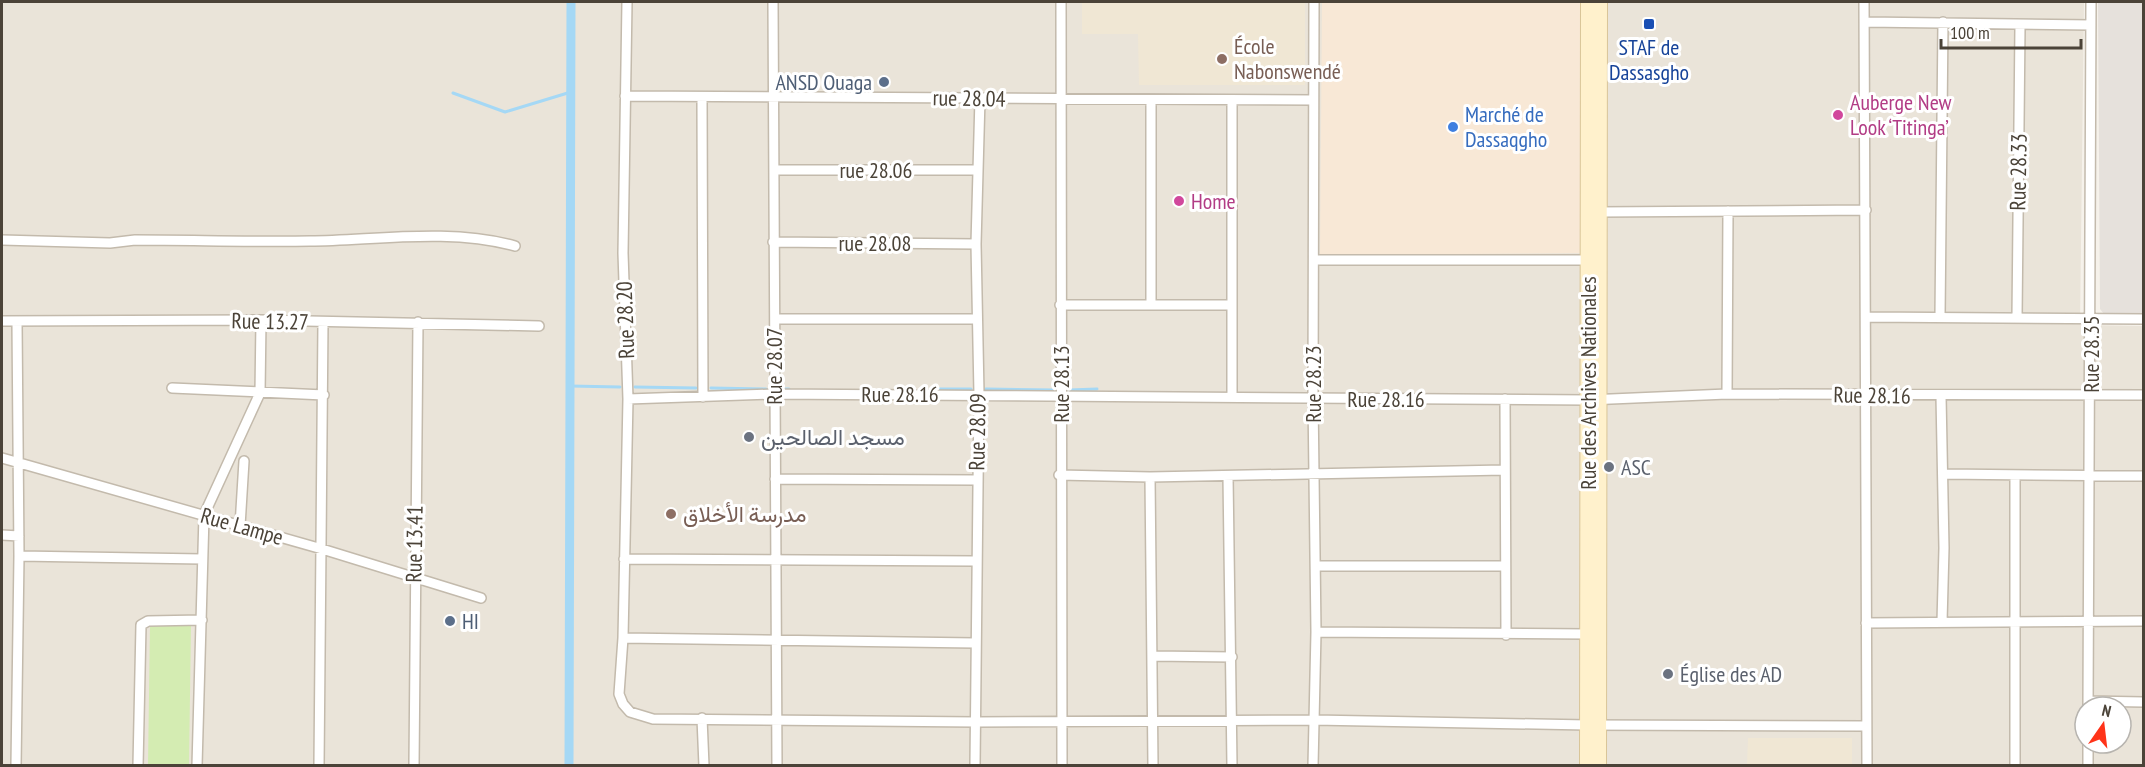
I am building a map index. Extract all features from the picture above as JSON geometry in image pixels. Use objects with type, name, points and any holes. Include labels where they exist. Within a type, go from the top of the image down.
[{"type":"street","name":"Rue 28.20","points":[[627,2],[623,253],[628,399],[623,638],[619,694],[623,705],[630,712],[653,719],[702,718]]},
{"type":"street","name":"Rue 28.07","points":[[773,2],[777,765]]},
{"type":"street","name":"Rue 28.13","points":[[1060,2],[1062,396],[1059,475],[1062,765]]},
{"type":"street","name":"Rue 28.23","points":[[1313,765],[1316,632],[1313,398],[1314,2]]},
{"type":"street","name":"Rue des Archives Nationales","points":[[1587,765],[1593,725],[1593,399],[1588,260],[1588,2]]},
{"type":"street","name":"Rue des Archives Nationales","points":[[1599,765],[1593,725],[1587,634],[1600,212],[1600,2]]},
{"type":"street","points":[[1864,2],[1866,22],[1867,765]]},
{"type":"street","name":"Rue 28.35","points":[[2088,695],[2091,2]]},
{"type":"street","points":[[1866,22],[1943,22],[2020,26],[2091,25]]},
{"type":"street","points":[[1940,317],[1943,22]]},
{"type":"street","name":"Rue 28.33","points":[[2017,318],[2020,26]]},
{"type":"street","name":"rue 28.04","points":[[625,96],[774,95],[1313,100]]},
{"type":"street","points":[[702,97],[703,397]]},
{"type":"street","name":"Rue 28.09","points":[[975,765],[975,561],[979,394],[976,243],[980,98]]},
{"type":"street","points":[[1151,100],[1151,305]]},
{"type":"street","points":[[1232,100],[1232,397]]},
{"type":"street","name":"rue 28.06","points":[[774,170],[978,170]]},
{"type":"street","points":[[1600,212],[1866,210]]},
{"type":"street","points":[[1727,394],[1728,211]]},
{"type":"street","points":[[2,240],[110,243],[135,240],[311,241],[364,237],[489,239],[515,246]]},
{"type":"street","name":"rue 28.08","points":[[773,242],[976,243]]},
{"type":"street","points":[[1314,260],[1588,260]]},
{"type":"street","points":[[1060,305],[1232,305]]},
{"type":"street","points":[[1866,317],[2144,319]]},
{"type":"street","points":[[775,319],[977,319]]},
{"type":"street","points":[[197,765],[204,515],[260,393],[261,320]]},
{"type":"street","name":"Rue 13.27","points":[[2,321],[261,320],[539,326]]},
{"type":"street","points":[[16,765],[19,556],[17,322]]},
{"type":"street","points":[[319,765],[323,322]]},
{"type":"street","name":"Rue 13.41","points":[[414,765],[418,322]]},
{"type":"street","points":[[171,388],[324,395]]},
{"type":"street","name":"Rue 28.16","points":[[628,399],[774,394],[1505,399],[1593,399],[1727,394],[2144,395]]},
{"type":"street","points":[[1941,396],[1944,474],[1942,621]]},
{"type":"street","points":[[1505,399],[1506,635]]},
{"type":"street","name":"Rue Lampe","points":[[2,458],[322,549],[481,598]]},
{"type":"street","points":[[240,526],[244,461]]},
{"type":"street","points":[[1059,475],[1150,477],[1504,470]]},
{"type":"street","points":[[1944,474],[2015,477],[2144,476]]},
{"type":"street","points":[[1228,476],[1232,765]]},
{"type":"street","points":[[1150,477],[1153,765]]},
{"type":"street","points":[[2015,477],[2015,765]]},
{"type":"street","points":[[776,479],[976,480]]},
{"type":"street","points":[[2,536],[19,536]]},
{"type":"street","points":[[19,556],[202,559]]},
{"type":"street","points":[[624,559],[975,561]]},
{"type":"street","points":[[1316,566],[1504,566]]},
{"type":"street","points":[[138,765],[141,625],[148,621],[202,620]]},
{"type":"street","points":[[1866,623],[2144,621]]},
{"type":"street","points":[[1316,632],[1587,634]]},
{"type":"street","points":[[623,638],[975,643]]},
{"type":"street","points":[[1152,656],[1232,657]]},
{"type":"street","points":[[704,765],[702,718],[975,722],[1314,720],[1593,725],[1866,726]]},
{"type":"shaded area","points":[[2,2],[2084,2],[2080,325],[2143,326],[2143,765],[2,765]]},
{"type":"shaded area","name":"École Nabonswendé","points":[[1082,2],[1305,2],[1305,85],[1139,85],[1138,34],[1082,34]]},
{"type":"shaded area","name":"Marché de Dassaqgho","points":[[1322,2],[1585,2],[1584,253],[1320,255]]},
{"type":"shaded area","points":[[2098,2],[2143,2],[2143,314],[2104,314],[2100,309]]},
{"type":"shaded area","points":[[1748,738],[1852,738],[1852,765],[1747,765]]},
{"type":"green space","points":[[191,625],[189,765],[148,765],[150,626]]},
{"type":"waterway","points":[[569,766],[571,2]]},
{"type":"waterway","points":[[453,93],[505,112],[571,92]]},
{"type":"waterway","points":[[570,386],[620,387]]},
{"type":"waterway","points":[[635,387],[696,388]]},
{"type":"waterway","points":[[711,388],[766,389]]},
{"type":"waterway","points":[[782,389],[789,389]]},
{"type":"waterway","points":[[933,389],[971,389]]},
{"type":"waterway","points":[[986,389],[1054,390]]},
{"type":"waterway","points":[[1069,390],[1097,389]]},
{"type":"place","name":"STAF de Dassasgho","points":[[1649,24]]},
{"type":"place","name":"École Nabonswendé","points":[[1222,59]]},
{"type":"place","name":"ANSD Ouaga","points":[[884,82]]},
{"type":"place","name":"Auberge New Look ‘Titinga’","points":[[1838,115]]},
{"type":"place","name":"Marché de Dassaqgho","points":[[1453,127]]},
{"type":"place","name":"Home","points":[[1179,201]]},
{"type":"place","name":"مسجد الصالحين","points":[[749,437]]},
{"type":"place","name":"ASC","points":[[1609,467]]},
{"type":"place","name":"مدرسة الأخلاق","points":[[671,514]]},
{"type":"place","name":"HI","points":[[450,621]]},
{"type":"place","name":"Église des AD","points":[[1668,674]]}]
